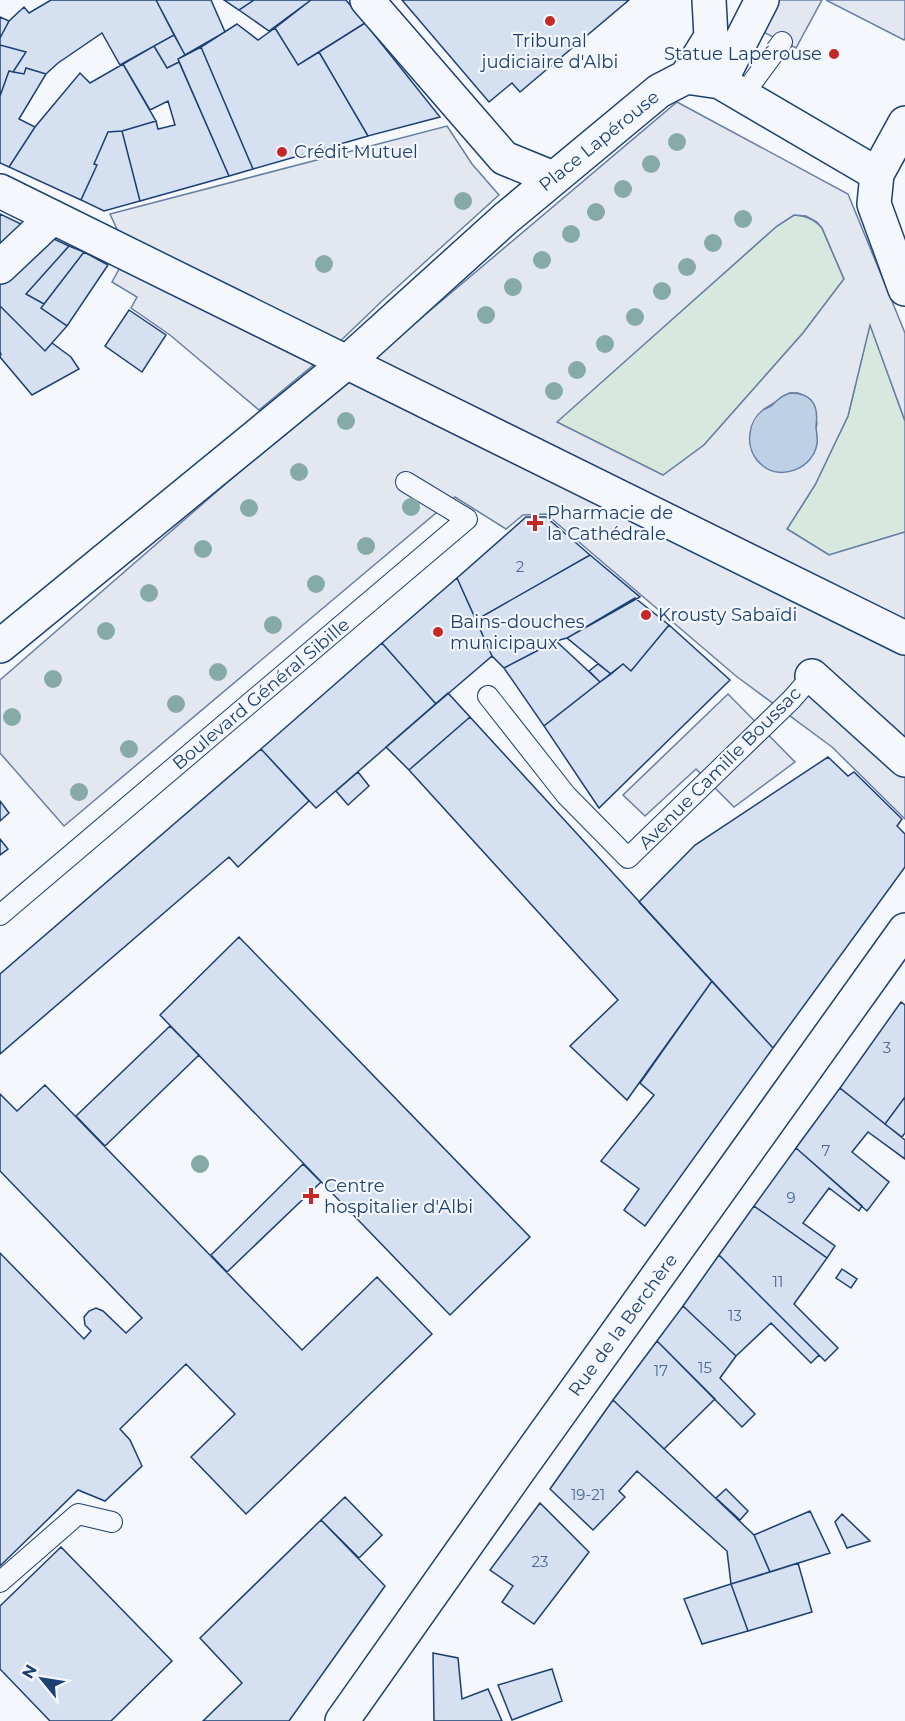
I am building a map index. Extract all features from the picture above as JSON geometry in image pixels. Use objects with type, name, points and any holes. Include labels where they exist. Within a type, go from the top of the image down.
[{"type":"street","points":[[367,0],[504,158],[553,178]]},
{"type":"street","points":[[709,0],[711,37],[686,77],[732,89],[877,174],[905,243]]},
{"type":"street","points":[[732,89],[762,0]]},
{"type":"street","name":"Place Lapérouse","points":[[347,362],[553,178],[659,91],[686,77]]},
{"type":"street","points":[[905,123],[877,174],[874,204],[905,289]]},
{"type":"street","points":[[0,191],[905,638]]},
{"type":"street","points":[[0,267],[53,217]]},
{"type":"street","points":[[0,646],[347,362]]},
{"type":"street","points":[[812,676],[905,760]]},
{"type":"street","name":"Rue de la Berchère","points":[[342,1721],[513,1477],[905,930]]},
{"type":"lane","points":[[732,89],[782,42]]},
{"type":"lane","name":"Boulevard Général Sibille","points":[[0,915],[467,519],[406,482]]},
{"type":"lane","name":"Avenue Camille Boussac","points":[[488,696],[566,795],[628,858],[792,699],[812,676]]},
{"type":"lane","points":[[0,1582],[78,1514],[112,1522]]},
{"type":"shaded area","points":[[777,0],[822,0],[796,48],[761,31]]},
{"type":"shaded area","points":[[826,0],[905,0],[905,38],[904,40]]},
{"type":"shaded area","points":[[677,102],[848,194],[905,333],[905,421],[870,325],[848,416],[815,485],[787,529],[829,555],[905,532],[905,819],[832,747],[736,676],[546,514],[523,515],[506,529],[455,497],[64,826],[0,753],[0,680],[362,368]],"holes":[[[794,215],[806,216],[822,228],[844,279],[803,333],[704,445],[663,475],[557,422],[777,226]],[[790,393],[798,393],[811,400],[817,424],[817,443],[814,453],[764,409]]]},
{"type":"shaded area","points":[[447,126],[472,164],[499,195],[329,352],[259,410],[170,335],[131,308],[137,297],[112,282],[128,253],[110,214]]},
{"type":"shaded area","points":[[794,215],[810,219],[822,228],[844,279],[803,333],[704,445],[663,476],[556,422],[777,226]]},
{"type":"shaded area","points":[[870,324],[905,421],[905,532],[829,555],[787,529],[815,485],[848,416]]},
{"type":"shaded area","points":[[728,694],[795,762],[734,807],[696,769],[645,816],[623,795]]},
{"type":"water","points":[[790,393],[804,395],[815,406],[817,444],[810,460],[796,470],[779,472],[763,466],[756,459],[751,447],[750,433],[751,426],[760,412]]},
{"type":"building","points":[[51,0],[156,0],[174,35],[120,65],[102,33],[46,74],[26,68],[24,74],[13,72],[26,52],[0,45],[0,38],[9,21],[24,7],[29,13]]},
{"type":"building","points":[[156,0],[211,0],[225,32],[185,55]]},
{"type":"building","points":[[224,0],[254,0],[239,10]]},
{"type":"building","points":[[254,0],[311,0],[269,31],[239,10]]},
{"type":"building","points":[[311,0],[346,0],[365,23],[298,65],[275,28]]},
{"type":"building","points":[[402,0],[629,0],[520,92],[512,83],[489,102]]},
{"type":"building","points":[[0,17],[9,21],[0,38]]},
{"type":"building","points":[[365,23],[440,117],[368,136],[319,52]]},
{"type":"building","points":[[237,24],[258,40],[275,28],[298,65],[319,52],[368,136],[253,169],[201,47]]},
{"type":"building","points":[[174,35],[185,55],[178,59],[179,62],[167,68],[154,46]]},
{"type":"building","points":[[0,45],[26,52],[13,72],[9,71],[0,96]]},
{"type":"building","points":[[154,46],[167,68],[179,62],[229,176],[140,201],[122,131],[156,121],[158,129],[175,125],[168,101],[150,110],[123,64]]},
{"type":"building","points":[[201,47],[253,169],[229,176],[178,59]]},
{"type":"building","points":[[123,64],[156,121],[122,131],[108,132],[94,164],[97,165],[81,200],[9,167],[35,127],[80,73],[90,83]]},
{"type":"building","points":[[26,68],[46,74],[19,119],[35,127],[9,167],[0,163],[0,96],[9,71],[24,74]]},
{"type":"building","points":[[122,131],[140,201],[104,211],[81,200],[97,165],[94,164],[108,132]]},
{"type":"building","points":[[0,214],[23,227],[0,252]]},
{"type":"building","points":[[54,239],[69,246],[26,294],[44,304],[41,308],[67,326],[45,351],[0,306],[0,284]]},
{"type":"building","points":[[69,246],[84,252],[44,304],[26,294]]},
{"type":"building","points":[[84,252],[108,265],[67,326],[41,308]]},
{"type":"building","points":[[0,306],[45,351],[52,343],[71,357],[79,369],[32,395],[0,357]]},
{"type":"building","points":[[129,310],[166,335],[142,372],[105,346]]},
{"type":"building","points":[[526,517],[546,517],[590,555],[476,620],[457,578]]},
{"type":"building","points":[[590,555],[640,597],[567,638],[556,641],[504,668],[492,656],[476,620]]},
{"type":"building","name":"Bains-douches municipaux","points":[[457,578],[492,656],[436,704],[382,643]]},
{"type":"building","points":[[635,598],[669,625],[631,671],[623,664],[611,674],[567,638]]},
{"type":"building","points":[[669,625],[730,680],[599,808],[544,726],[623,664],[631,671]]},
{"type":"building","points":[[556,641],[600,682],[544,726],[504,668]]},
{"type":"building","points":[[382,643],[436,704],[316,808],[261,749]]},
{"type":"building","points":[[598,664],[611,674],[600,682],[589,671]]},
{"type":"building","points":[[448,693],[470,717],[409,770],[386,747]]},
{"type":"building","points":[[470,717],[712,981],[627,1100],[570,1046],[618,1000],[409,770]]},
{"type":"building","points":[[261,749],[309,801],[238,867],[229,857],[0,1054],[0,974]]},
{"type":"building","points":[[828,757],[848,776],[854,772],[902,819],[897,826],[905,834],[905,867],[773,1048],[639,902],[695,845]]},
{"type":"building","points":[[358,772],[369,786],[348,805],[336,791]]},
{"type":"building","points":[[0,801],[9,813],[0,821]]},
{"type":"building","points":[[0,839],[8,849],[0,855]]},
{"type":"building","points":[[239,937],[530,1237],[450,1315],[160,1015]]},
{"type":"building","points":[[712,981],[773,1048],[645,1226],[624,1210],[639,1189],[601,1161],[654,1095],[640,1083]]},
{"type":"building","points":[[901,1002],[905,1005],[905,1097],[885,1124],[840,1088]]},
{"type":"building","points":[[170,1026],[199,1055],[105,1146],[76,1116]]},
{"type":"building","points":[[45,1085],[302,1350],[377,1277],[432,1334],[246,1514],[191,1457],[235,1414],[186,1364],[120,1429],[130,1440],[142,1466],[105,1501],[78,1490],[0,1566],[0,1253],[84,1339],[91,1331],[85,1325],[84,1317],[96,1308],[103,1311],[126,1333],[142,1318],[0,1171],[0,1094],[17,1111]]},
{"type":"building","points":[[840,1088],[905,1140],[905,1159],[868,1132],[852,1152],[889,1182],[867,1211],[796,1148]]},
{"type":"building","points":[[905,1097],[905,1133],[902,1137],[885,1124]]},
{"type":"building","points":[[796,1148],[862,1206],[859,1211],[829,1188],[803,1223],[835,1246],[827,1258],[754,1206]]},
{"type":"building","points":[[303,1164],[321,1182],[227,1272],[211,1255]]},
{"type":"building","points":[[754,1206],[827,1258],[794,1304],[838,1348],[825,1361],[719,1255]]},
{"type":"building","points":[[719,1255],[819,1355],[811,1363],[771,1323],[736,1356],[683,1306]]},
{"type":"building","points":[[842,1269],[857,1279],[851,1288],[836,1278]]},
{"type":"building","points":[[683,1306],[736,1356],[720,1378],[755,1414],[742,1427],[657,1341]]},
{"type":"building","points":[[657,1341],[715,1399],[664,1449],[613,1400]]},
{"type":"building","points":[[613,1400],[754,1535],[770,1572],[731,1584],[727,1551],[637,1471],[619,1491],[625,1497],[593,1530],[550,1489]]},
{"type":"building","points":[[726,1489],[748,1511],[740,1520],[716,1498]]},
{"type":"building","points":[[345,1497],[382,1535],[359,1558],[321,1520]]},
{"type":"building","points":[[540,1503],[589,1552],[534,1624],[502,1602],[513,1586],[490,1570]]},
{"type":"building","points":[[810,1511],[830,1553],[770,1572],[754,1535]]},
{"type":"building","points":[[842,1514],[870,1541],[847,1548],[835,1522]]},
{"type":"building","points":[[321,1520],[385,1586],[289,1721],[203,1721],[242,1683],[200,1638]]},
{"type":"building","points":[[61,1547],[172,1661],[111,1721],[50,1721],[0,1669],[0,1606]]},
{"type":"building","points":[[798,1563],[812,1612],[748,1631],[731,1584]]},
{"type":"building","points":[[731,1584],[748,1631],[702,1644],[684,1599]]},
{"type":"building","points":[[433,1653],[458,1658],[462,1699],[488,1689],[502,1721],[434,1721]]},
{"type":"building","points":[[552,1669],[562,1701],[512,1720],[498,1685]]},
{"type":"place","name":"Tribunal judiciaire d'Albi","points":[[550,21]]},
{"type":"place","name":"Statue Lapérouse","points":[[834,54]]},
{"type":"place","name":"Crédit Mutuel","points":[[282,152]]},
{"type":"place","name":"Pharmacie de la Cathédrale","points":[[535,523]]},
{"type":"place","name":"Krousty Sabaïdi","points":[[646,615]]},
{"type":"place","name":"Bains-douches municipaux","points":[[438,632]]},
{"type":"place","name":"Centre hospitalier d'Albi","points":[[311,1196]]}]
